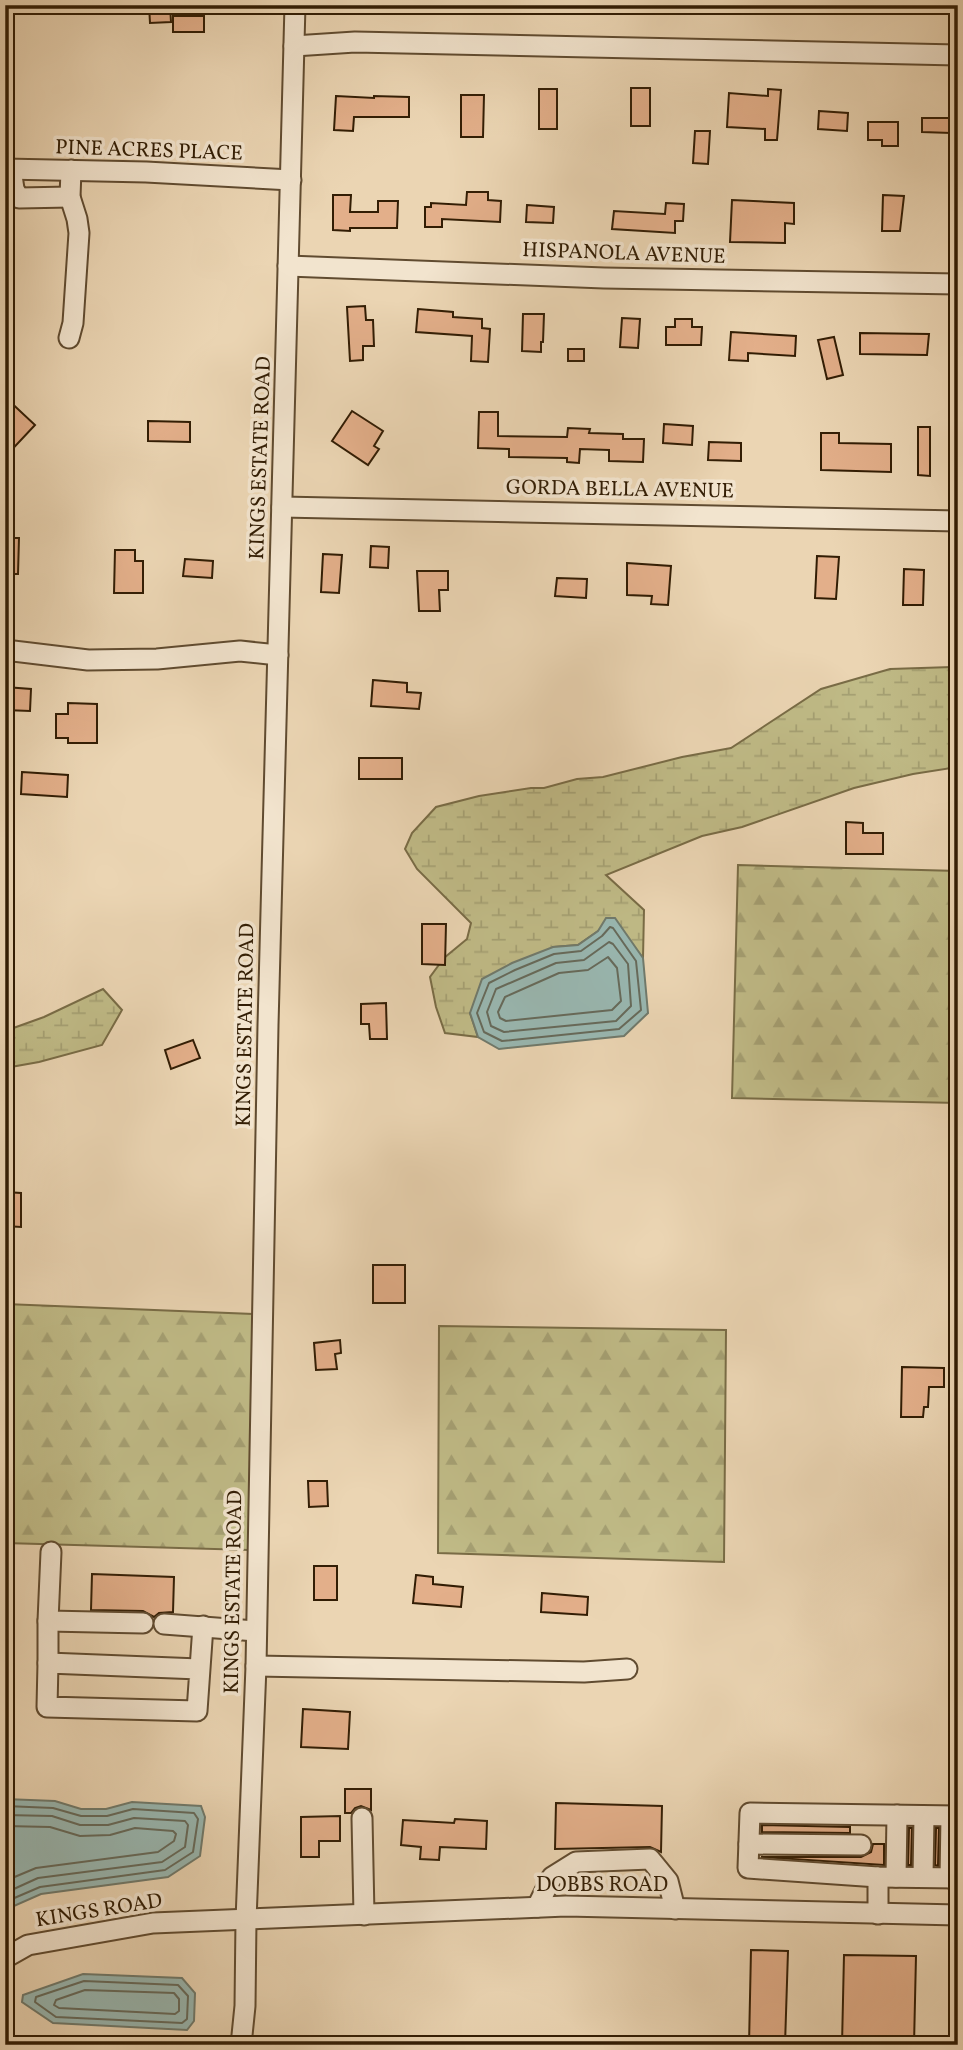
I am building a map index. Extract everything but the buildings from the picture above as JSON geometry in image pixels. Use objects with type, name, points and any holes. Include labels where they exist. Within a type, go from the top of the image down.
[{"type":"street","name":"KINGS ESTATE ROAD","points":[[241,2045],[245,2006],[256,1666],[261,1343],[295,5]]},
{"type":"street","points":[[294,46],[355,42],[958,55]]},
{"type":"street","points":[[8,169],[19,198],[69,197]]},
{"type":"street","name":"PINE ACRES PLACE","points":[[8,169],[291,180]]},
{"type":"street","points":[[69,338],[73,323],[79,233],[69,197],[71,170]]},
{"type":"street","name":"HISPANOLA AVENUE","points":[[288,266],[604,278],[958,284]]},
{"type":"street","name":"GORDA BELLA AVENUE","points":[[282,507],[958,521]]},
{"type":"street","points":[[5,650],[88,660],[157,659],[240,651],[278,655]]},
{"type":"street","points":[[51,1552],[47,1707],[197,1711],[203,1626]]},
{"type":"street","points":[[48,1621],[142,1623]]},
{"type":"street","points":[[163,1624],[256,1631]]},
{"type":"street","points":[[48,1663],[199,1669]]},
{"type":"street","points":[[256,1666],[584,1672],[627,1669]]},
{"type":"street","points":[[750,1813],[897,1815],[954,1816],[954,1878],[748,1868],[750,1813]]},
{"type":"street","points":[[862,1815],[861,1845],[878,1876]]},
{"type":"street","points":[[878,1914],[878,1876],[897,1815]]},
{"type":"street","points":[[923,1877],[924,1816]]},
{"type":"street","points":[[362,1818],[364,1915]]},
{"type":"street","points":[[749,1844],[861,1845]]},
{"type":"street","points":[[537,1907],[552,1877],[568,1865],[576,1862],[650,1859],[668,1881],[675,1909]]},
{"type":"street","name":"DOBBS ROAD","points":[[246,1920],[537,1907],[958,1915]]},
{"type":"street","name":"KINGS ROAD","points":[[5,1958],[28,1945],[153,1923],[246,1920]]},
{"type":"green space","points":[[890,669],[958,669],[958,767],[854,788],[742,827],[702,836],[606,875],[644,910],[643,958],[630,941],[598,931],[578,945],[553,947],[470,1013],[478,1037],[445,1033],[430,977],[444,958],[467,939],[471,923],[417,869],[405,849],[412,833],[436,807],[479,796],[603,777],[731,748],[821,689]]},
{"type":"green space","points":[[738,865],[958,871],[958,1103],[732,1098]]},
{"type":"green space","points":[[103,989],[122,1010],[102,1045],[5,1068],[5,1031],[44,1017]]},
{"type":"green space","points":[[5,1304],[253,1314],[249,1550],[5,1543]]},
{"type":"green space","points":[[439,1326],[726,1330],[724,1562],[438,1553]]},
{"type":"water","points":[[606,918],[615,918],[643,958],[648,1013],[624,1036],[499,1049],[478,1037],[470,1013],[482,979],[512,963],[553,947],[578,945],[598,931]]},
{"type":"water","points":[[5,1799],[55,1801],[81,1809],[106,1809],[132,1802],[201,1806],[205,1817],[200,1856],[168,1877],[41,1894],[5,1910]]},
{"type":"water","points":[[83,1974],[182,1978],[195,1993],[194,2021],[187,2030],[53,2023],[22,2002],[23,1995]]}]
